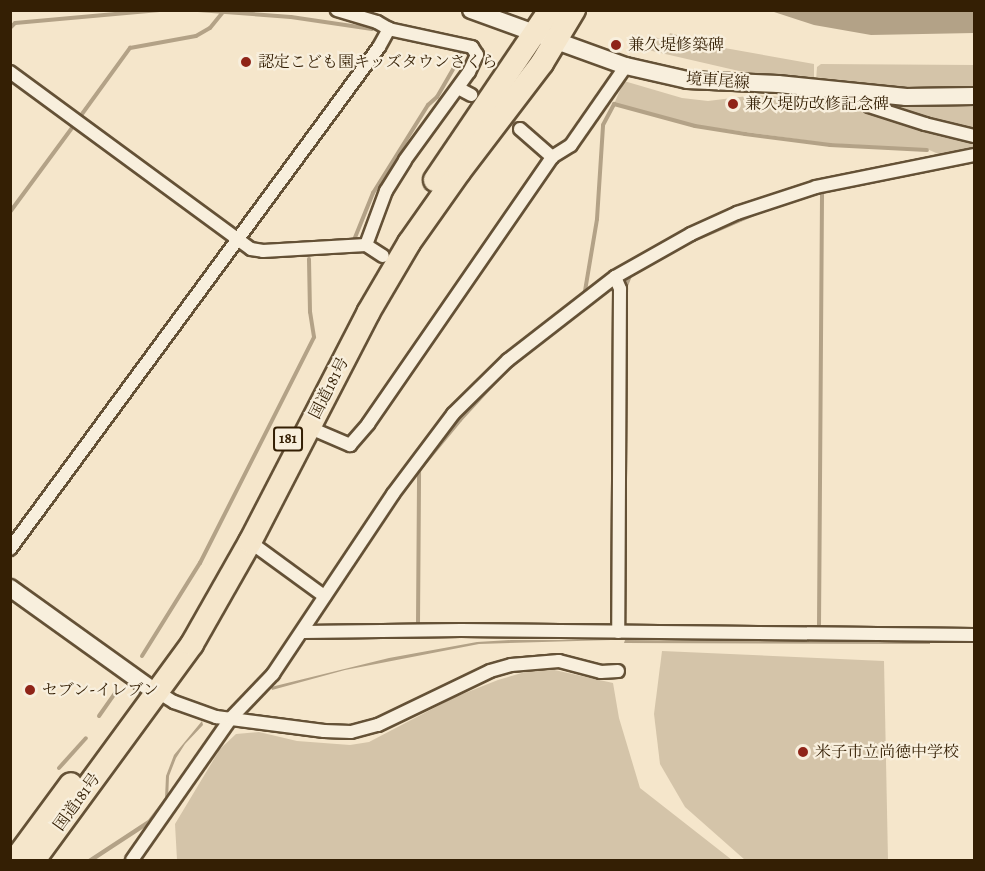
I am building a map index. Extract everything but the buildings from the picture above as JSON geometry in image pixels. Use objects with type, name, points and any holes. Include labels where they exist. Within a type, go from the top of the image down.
[{"type":"highway","name":"国道181号","points":[[152,689],[238,537],[375,250],[535,33],[565,11]]},
{"type":"highway","name":"国道181号","points":[[21,860],[152,689],[192,644],[250,542],[368,313],[410,243],[557,40],[565,11]]},
{"type":"main road","name":"境車尾線","points":[[471,10],[626,66],[687,80],[778,84],[906,97],[975,96]]},
{"type":"main road","points":[[10,588],[152,689]]},
{"type":"street","points":[[10,72],[251,249],[263,252],[375,250],[386,191],[405,160],[476,61],[476,51],[472,47],[389,29],[377,22],[337,10]]},
{"type":"street","points":[[10,549],[379,47],[389,29]]},
{"type":"street","points":[[308,427],[350,445],[375,414],[552,157],[571,145],[626,66]]},
{"type":"street","points":[[458,88],[471,95]]},
{"type":"street","points":[[859,92],[869,106],[925,124],[975,136]]},
{"type":"street","points":[[520,129],[552,157]]},
{"type":"street","points":[[132,861],[231,718],[273,674],[393,494],[453,414],[508,360],[615,277],[691,234],[737,213],[816,187],[975,155]]},
{"type":"street","points":[[615,277],[620,289],[618,632]]},
{"type":"street","points":[[250,542],[324,596]]},
{"type":"street","points":[[303,632],[461,630],[975,635]]},
{"type":"street","points":[[152,689],[174,702],[207,714],[324,731],[351,732],[378,725],[490,671],[511,665],[559,661],[601,672],[618,671]]},
{"type":"shaded area","points":[[771,11],[974,11],[974,33],[871,35],[814,25]]},
{"type":"shaded area","points":[[670,33],[719,47],[814,64],[814,81],[739,71],[648,50],[645,45],[652,36],[667,41]]},
{"type":"shaded area","points":[[821,64],[974,65],[974,88],[906,89],[816,81],[817,67]]},
{"type":"shaded area","points":[[624,81],[682,98],[708,101],[756,95],[845,102],[891,118],[974,139],[974,152],[943,156],[927,149],[825,143],[695,125],[614,104]]},
{"type":"shaded area","points":[[881,105],[974,105],[974,134]]},
{"type":"shaded area","points":[[611,640],[479,644],[345,670],[272,690],[271,687],[389,658],[477,642]]},
{"type":"shaded area","points":[[625,640],[930,642],[930,644],[624,643]]},
{"type":"shaded area","points":[[662,651],[884,661],[888,860],[745,860],[685,807],[660,764],[654,714]]},
{"type":"shaded area","points":[[550,669],[613,683],[619,718],[640,788],[732,860],[177,860],[175,824],[220,749],[236,734],[259,732],[297,741],[350,745],[369,742],[455,697],[498,680],[532,670]]},
{"type":"shaded area","points":[[202,721],[203,725],[185,744],[176,758],[169,776],[168,801],[150,824],[95,860],[87,860],[148,820],[165,798],[166,776],[174,755]]},
{"type":"waterway","points":[[10,28],[15,23],[162,10]]},
{"type":"waterway","points":[[198,10],[291,17],[372,29]]},
{"type":"waterway","points":[[82,114],[130,48],[196,36],[210,28],[223,12]]},
{"type":"waterway","points":[[352,240],[354,240],[373,193],[428,105],[437,97],[463,52],[441,46]]},
{"type":"waterway","points":[[585,291],[597,219],[603,125],[614,104],[695,126],[745,134],[830,145],[927,150]]},
{"type":"waterway","points":[[10,212],[72,128]]},
{"type":"waterway","points":[[819,626],[822,191]]},
{"type":"waterway","points":[[685,244],[761,211]]},
{"type":"waterway","points":[[142,656],[200,563],[314,337],[310,312],[309,259]]},
{"type":"waterway","points":[[625,288],[631,273]]},
{"type":"waterway","points":[[418,625],[419,470],[460,420],[505,371],[526,354]]},
{"type":"waterway","points":[[99,716],[115,693]]},
{"type":"waterway","points":[[59,768],[86,738]]},
{"type":"place","name":"兼久堤修築碑","points":[[616,45]]},
{"type":"place","name":"認定こども園キッズタウンさくら","points":[[246,62]]},
{"type":"place","name":"兼久堤防改修記念碑","points":[[733,104]]},
{"type":"place","name":"セブン-イレブン","points":[[30,690]]},
{"type":"place","name":"米子市立尚徳中学校","points":[[803,752]]}]
